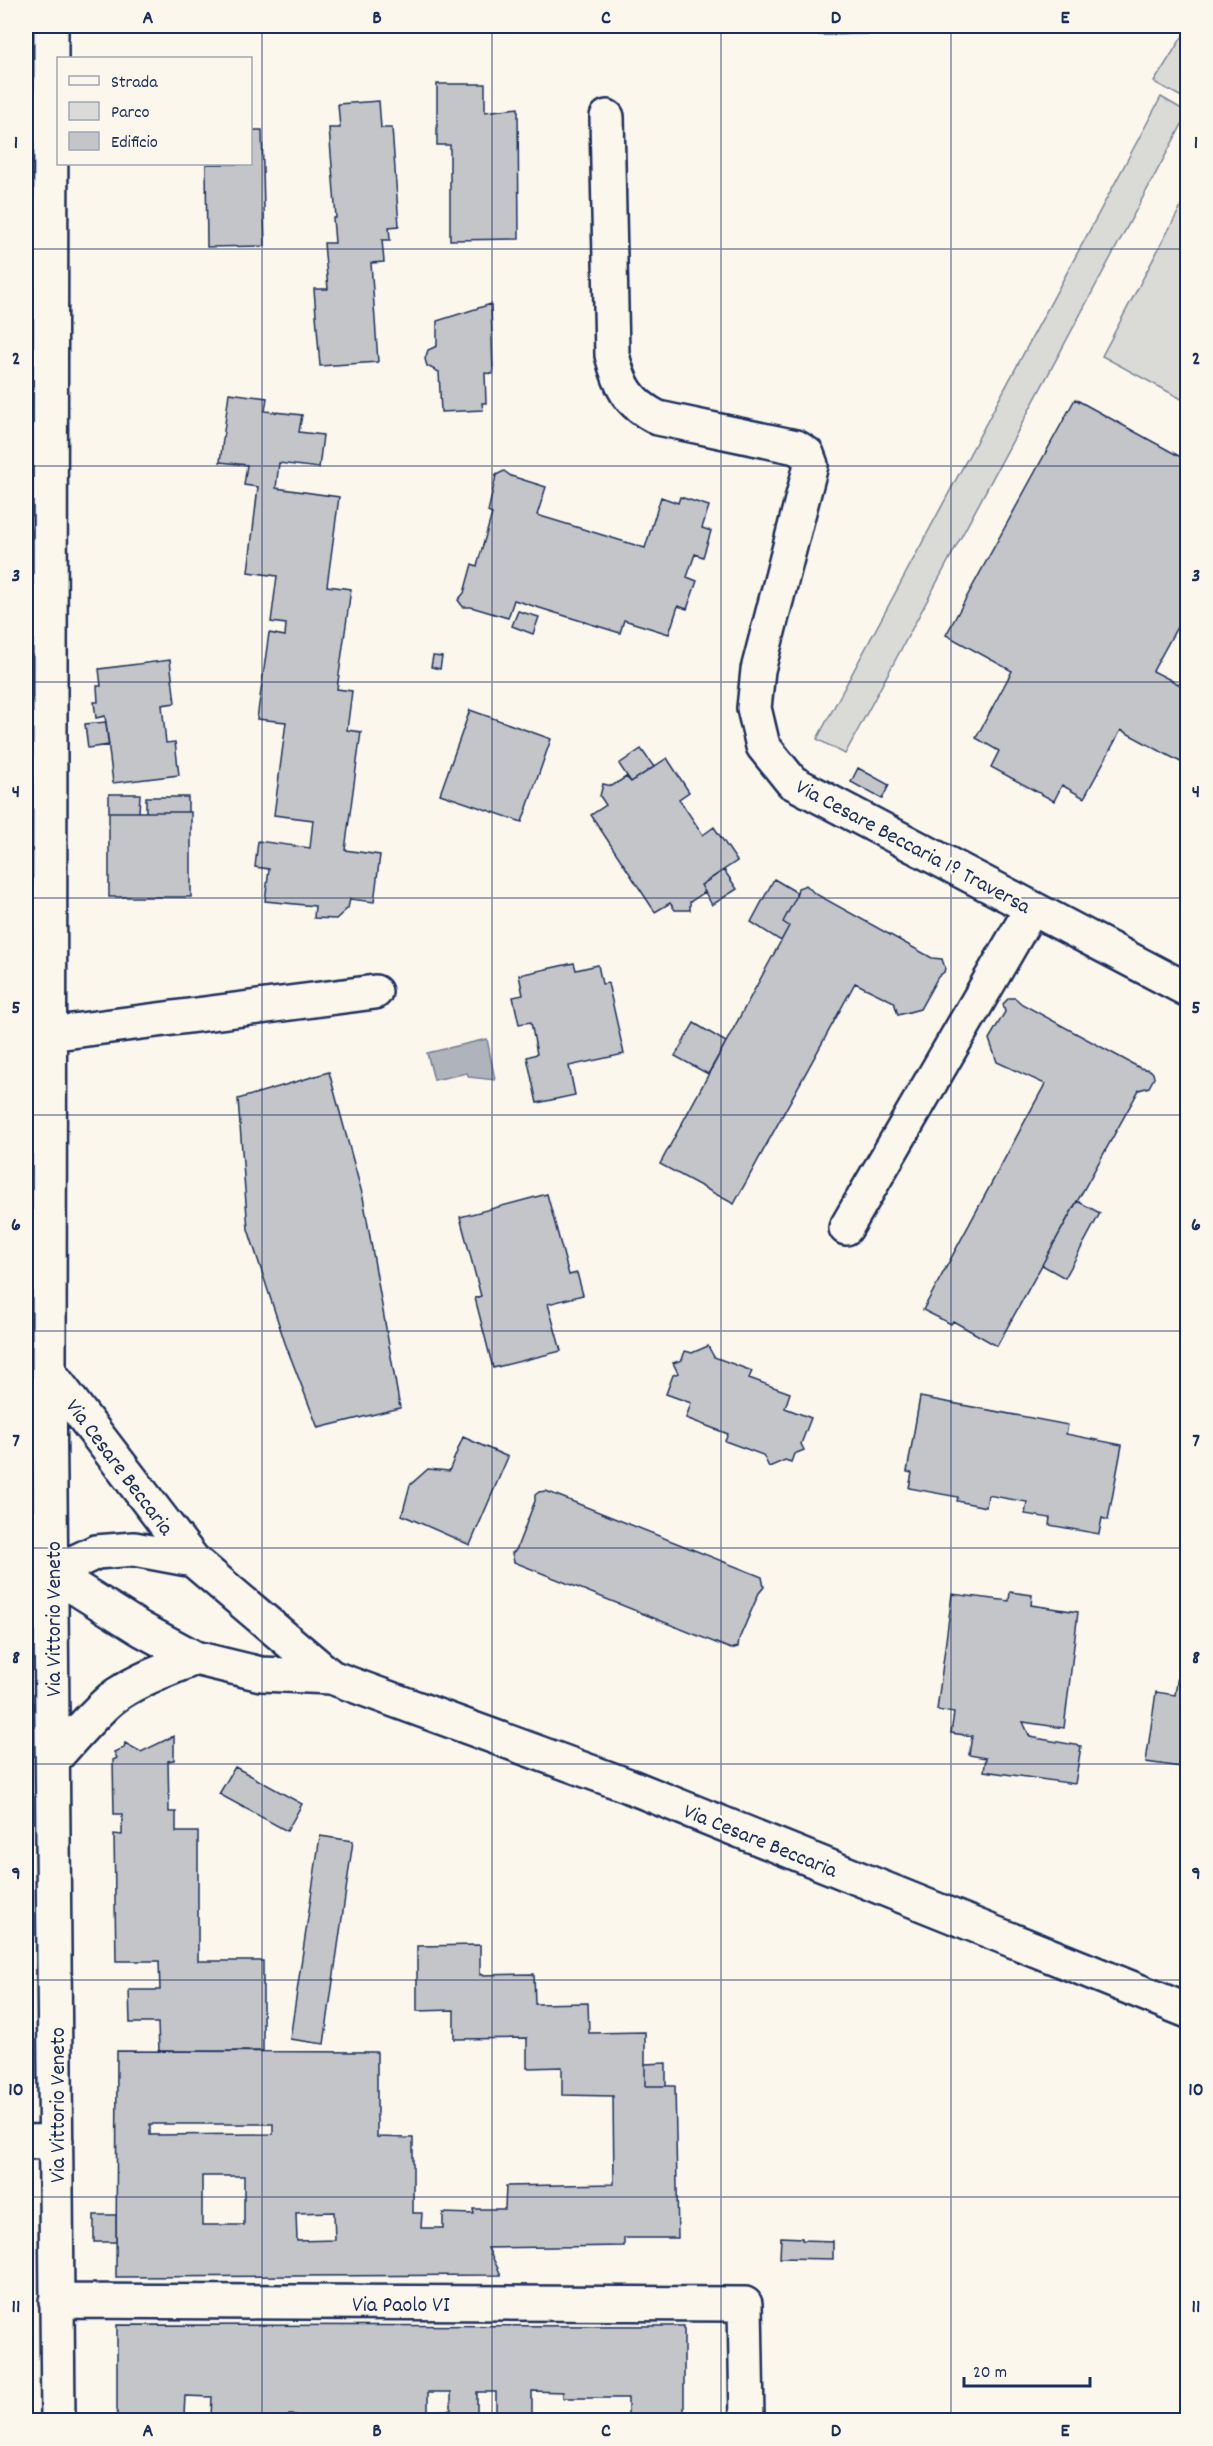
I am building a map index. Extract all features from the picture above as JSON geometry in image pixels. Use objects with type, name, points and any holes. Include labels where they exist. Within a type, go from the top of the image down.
[{"type":"street","name":"Via Vittorio Veneto","points":[[51,26],[38,131],[49,1034],[49,1372],[53,1760],[41,2142],[56,2301],[58,2421]]},
{"type":"street","name":"Via Cesare Beccaria 1º Traversa","points":[[607,117],[612,355],[618,379],[641,409],[658,418],[796,447],[807,454],[811,465],[758,670],[754,708],[763,746],[792,782],[1188,990]]},
{"type":"street","points":[[846,1228],[1032,908]]},
{"type":"street","points":[[49,1034],[375,992]]},
{"type":"street","name":"Via Cesare Beccaria","points":[[49,1372],[193,1560],[331,1677]]},
{"type":"street","name":"Via Cesare Beccaria","points":[[52,1573],[96,1552],[134,1549],[193,1560]]},
{"type":"street","name":"Via Cesare Beccaria","points":[[52,1573],[141,1629],[195,1658],[261,1674],[331,1677],[629,1786],[1188,2011]]},
{"type":"street","points":[[53,1760],[84,1725],[113,1698],[146,1678],[195,1658]]},
{"type":"street","name":"Via Paolo VI","points":[[56,2301],[745,2304],[747,2421]]},
{"type":"green space","points":[[1187,29],[1187,100],[1154,82]]},
{"type":"green space","points":[[1161,97],[1187,112],[1187,115],[845,754],[817,739]]},
{"type":"green space","points":[[1187,195],[1187,402],[1102,356]]},
{"type":"shaded area","points":[[487,1039],[495,1080],[469,1077],[467,1073],[434,1080],[427,1053]]},
{"type":"building","points":[[822,26],[912,26],[911,33],[819,35]]},
{"type":"building","points":[[437,84],[485,84],[485,112],[518,108],[519,239],[450,240],[450,145],[437,145]]},
{"type":"building","points":[[379,101],[381,128],[392,128],[399,226],[389,227],[390,240],[382,240],[384,262],[371,263],[378,362],[320,366],[314,289],[328,289],[324,243],[335,243],[333,218],[336,218],[329,128],[340,128],[338,104]]},
{"type":"building","points":[[252,130],[262,130],[265,246],[207,247],[206,165],[252,165]]},
{"type":"building","points":[[491,304],[493,374],[485,373],[486,403],[482,403],[483,410],[441,412],[439,372],[427,366],[425,359],[428,350],[437,346],[437,321]]},
{"type":"building","points":[[229,393],[267,398],[265,411],[302,415],[299,432],[323,435],[319,468],[279,463],[276,488],[339,497],[327,586],[351,589],[337,689],[352,691],[347,730],[361,732],[345,850],[380,855],[374,902],[350,899],[348,908],[336,919],[314,918],[315,906],[265,901],[269,869],[255,867],[258,841],[310,848],[313,820],[274,815],[286,722],[257,719],[269,633],[285,636],[286,624],[271,622],[277,576],[248,572],[258,487],[244,485],[247,465],[220,462]]},
{"type":"building","points":[[1075,399],[1188,461],[1188,607],[1153,671],[1188,689],[1188,766],[1121,730],[1084,798],[1062,785],[1054,801],[991,767],[999,751],[976,738],[1012,671],[946,635]]},
{"type":"building","points":[[504,471],[511,476],[546,487],[537,515],[645,548],[661,497],[678,503],[680,497],[709,506],[702,528],[711,531],[703,557],[695,554],[687,577],[697,581],[687,609],[678,606],[669,634],[624,620],[620,633],[514,600],[508,618],[471,607],[463,607],[458,600],[464,593],[472,564],[477,566],[492,514],[488,512],[496,475]]},
{"type":"building","points":[[518,611],[539,617],[533,634],[512,626]]},
{"type":"building","points":[[433,656],[442,657],[440,669],[431,667]]},
{"type":"building","points":[[170,660],[175,703],[162,705],[166,743],[175,742],[179,775],[113,783],[105,716],[96,718],[94,702],[98,702],[97,686],[101,686],[99,669]]},
{"type":"building","points":[[470,710],[551,739],[522,822],[440,794]]},
{"type":"building","points":[[106,722],[109,745],[88,748],[85,724]]},
{"type":"building","points":[[641,749],[654,767],[631,782],[619,764]]},
{"type":"building","points":[[667,758],[689,792],[679,799],[703,835],[714,827],[737,861],[701,885],[705,892],[690,902],[690,910],[675,910],[670,903],[655,912],[591,815],[606,805],[600,796],[603,784],[612,786],[626,777],[631,782]]},
{"type":"building","points":[[858,768],[889,785],[882,799],[851,782]]},
{"type":"building","points":[[109,794],[140,794],[139,812],[109,812]]},
{"type":"building","points":[[146,797],[188,797],[188,812],[146,812]]},
{"type":"building","points":[[109,812],[191,812],[191,897],[109,897]]},
{"type":"building","points":[[724,870],[737,889],[712,905],[701,885]]},
{"type":"building","points":[[774,879],[796,892],[796,897],[783,922],[789,926],[781,941],[751,922]]},
{"type":"building","points":[[806,885],[814,893],[932,958],[942,959],[945,968],[920,1009],[898,1015],[894,1002],[855,983],[734,1204],[660,1164],[789,926],[783,922],[796,897],[798,888]]},
{"type":"building","points":[[574,963],[576,970],[598,965],[602,984],[608,983],[624,1054],[569,1066],[575,1095],[537,1103],[527,1057],[537,1054],[531,1022],[519,1024],[513,997],[523,995],[519,975]]},
{"type":"building","points":[[1009,998],[1015,998],[1022,1004],[1140,1068],[1150,1070],[1154,1078],[1149,1087],[1139,1090],[997,1346],[953,1321],[951,1324],[923,1310],[1045,1084],[997,1062],[989,1039],[1005,1012],[1003,1004]]},
{"type":"building","points":[[694,1023],[726,1042],[708,1074],[675,1056]]},
{"type":"building","points":[[329,1072],[363,1197],[400,1408],[318,1428],[285,1343],[248,1229],[238,1099]]},
{"type":"building","points":[[547,1194],[569,1275],[577,1273],[583,1295],[548,1304],[561,1351],[493,1368],[475,1298],[481,1296],[460,1217]]},
{"type":"building","points":[[1077,1201],[1100,1213],[1065,1278],[1042,1265]]},
{"type":"building","points":[[708,1346],[714,1357],[752,1371],[749,1378],[790,1393],[785,1408],[811,1418],[801,1444],[804,1450],[794,1454],[791,1462],[785,1460],[769,1467],[763,1455],[725,1441],[728,1434],[686,1418],[691,1403],[666,1394],[673,1375],[678,1373],[673,1363],[682,1360],[685,1351],[692,1353]]},
{"type":"building","points":[[920,1397],[1068,1425],[1066,1434],[1122,1445],[1108,1520],[1102,1518],[1099,1534],[1049,1525],[1050,1518],[1025,1514],[1027,1502],[988,1495],[986,1507],[957,1501],[958,1497],[909,1488],[912,1473],[907,1472]]},
{"type":"building","points":[[463,1437],[508,1457],[470,1545],[402,1515],[410,1485],[428,1469],[449,1471]]},
{"type":"building","points":[[546,1491],[762,1577],[764,1587],[759,1593],[739,1639],[738,1647],[731,1649],[514,1562],[512,1553],[516,1550],[535,1501],[535,1495]]},
{"type":"building","points":[[1010,1592],[1032,1595],[1031,1605],[1078,1612],[1064,1728],[1023,1722],[1030,1737],[1081,1746],[1075,1784],[984,1771],[986,1758],[969,1755],[972,1736],[951,1733],[954,1713],[937,1710],[952,1594],[1009,1601]]},
{"type":"building","points":[[1179,1669],[1188,1670],[1188,1768],[1146,1762],[1156,1692],[1175,1695]]},
{"type":"building","points":[[174,1736],[174,1760],[168,1761],[169,1812],[176,1812],[176,1832],[198,1832],[198,1961],[263,1961],[263,2051],[159,2051],[158,2023],[130,2023],[129,1990],[160,1990],[159,1961],[116,1961],[114,1834],[122,1835],[122,1814],[114,1814],[113,1760],[117,1758],[114,1752],[124,1748],[125,1743],[141,1752]]},
{"type":"building","points":[[235,1767],[302,1804],[287,1831],[219,1794]]},
{"type":"building","points":[[320,1836],[353,1841],[324,2044],[290,2039]]},
{"type":"building","points":[[480,1945],[480,1975],[534,1974],[535,2004],[588,2003],[589,2033],[645,2032],[645,2086],[675,2086],[678,2238],[624,2238],[624,2246],[488,2248],[501,2275],[116,2277],[117,2051],[377,2052],[377,2137],[413,2138],[413,2213],[422,2213],[421,2228],[443,2228],[443,2213],[474,2214],[473,2209],[505,2209],[506,2186],[614,2184],[613,2096],[562,2095],[562,2067],[527,2068],[527,2038],[454,2039],[454,2010],[417,2011],[417,1946]],"holes":[[[150,2124],[273,2124],[273,2134],[150,2135]],[[202,2176],[244,2176],[244,2225],[202,2225]],[[334,2212],[335,2240],[297,2241],[296,2213]]]},
{"type":"building","points":[[666,2063],[666,2086],[645,2086],[645,2064]]},
{"type":"building","points":[[94,2215],[116,2215],[116,2242],[94,2242]]},
{"type":"building","points":[[781,2237],[833,2241],[833,2259],[780,2258]]},
{"type":"building","points":[[117,2325],[684,2326],[684,2420],[628,2420],[628,2398],[563,2398],[563,2392],[532,2391],[532,2420],[496,2420],[496,2392],[477,2392],[477,2420],[296,2420],[296,2415],[289,2415],[289,2420],[117,2420]],"holes":[[[428,2392],[451,2392],[451,2410],[428,2411]],[[185,2396],[212,2397],[211,2416],[184,2415]]]}]
